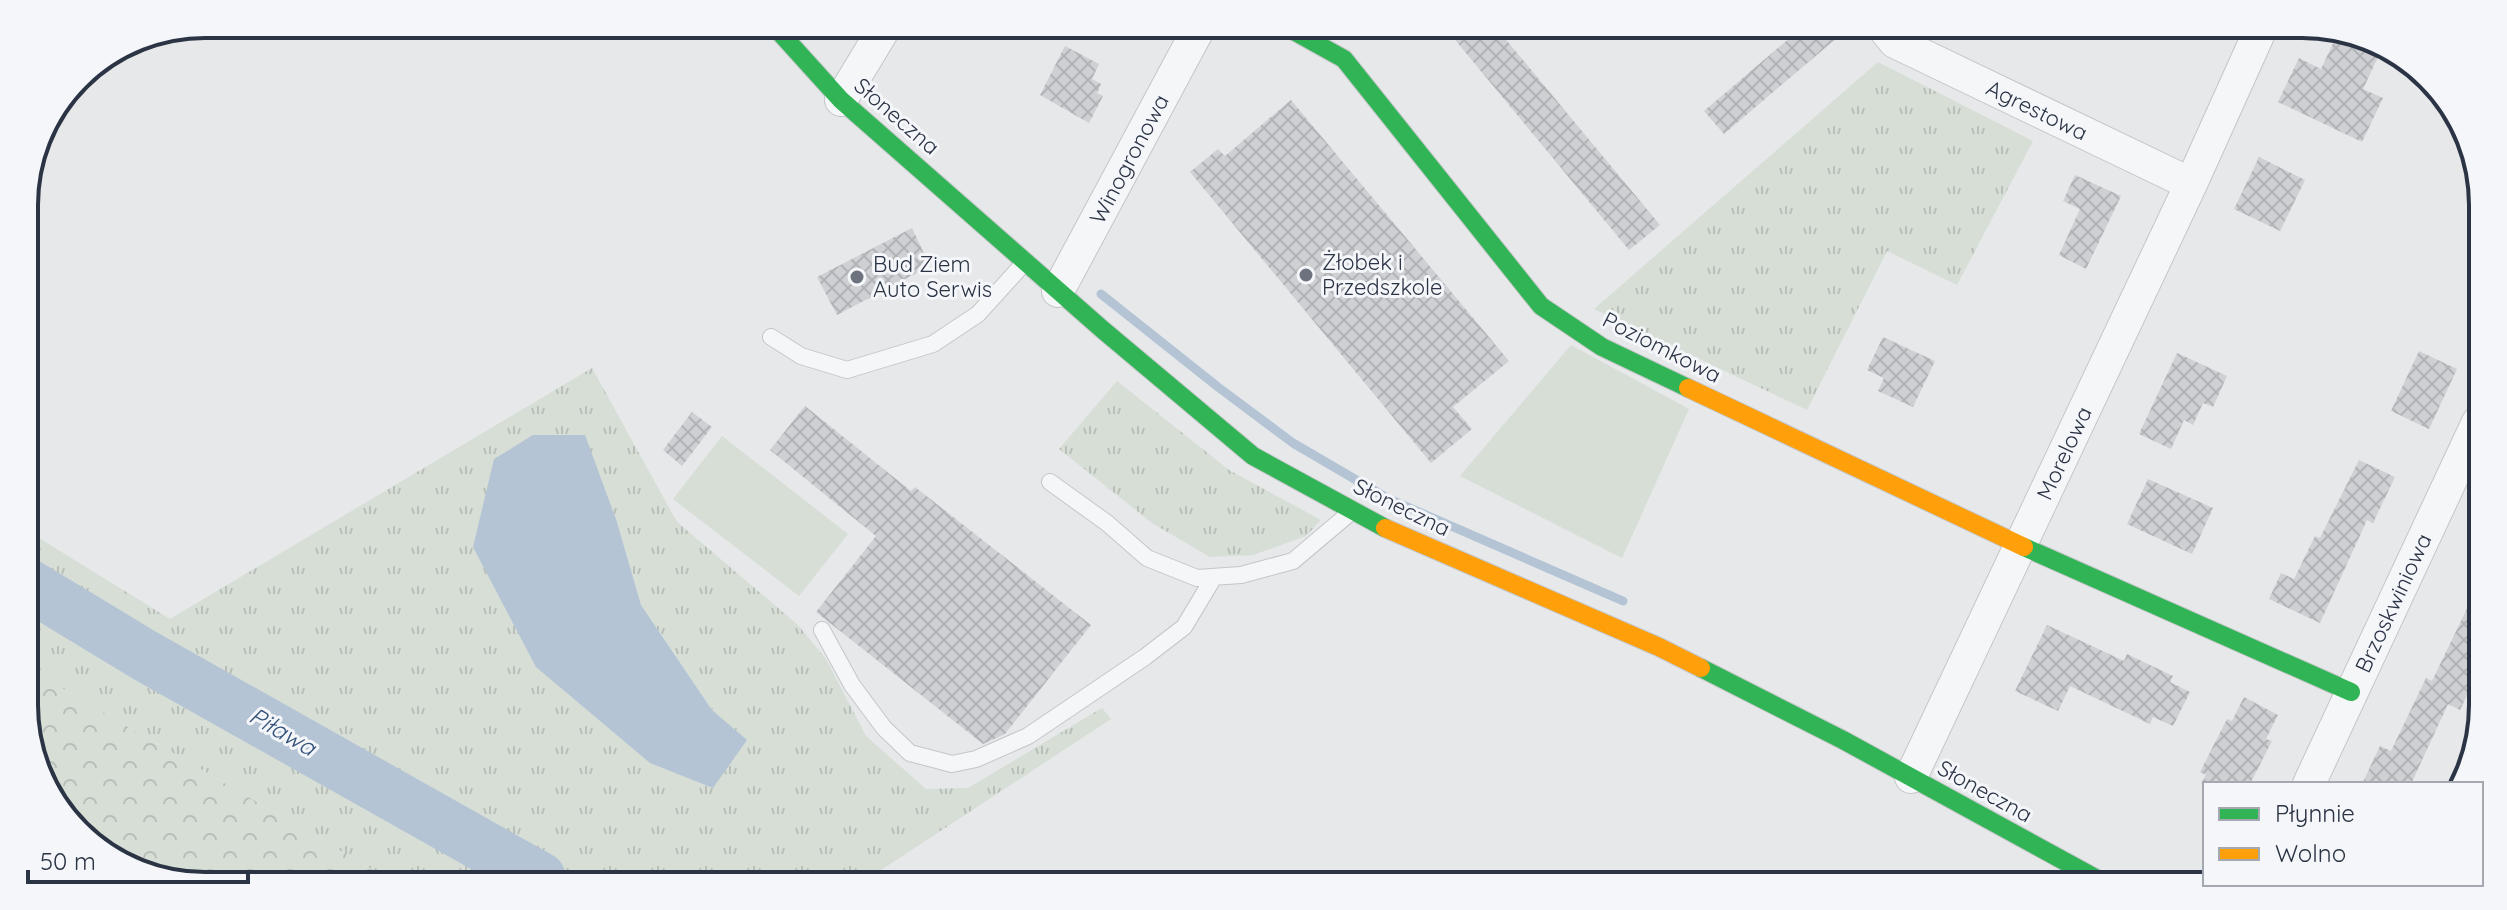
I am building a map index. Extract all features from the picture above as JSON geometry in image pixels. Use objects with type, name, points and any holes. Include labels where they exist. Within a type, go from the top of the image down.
[{"type":"street","name":"Słoneczna","points":[[785,38],[841,100],[1058,291],[1253,456],[1374,523],[1659,647],[1911,777],[2084,872]]},
{"type":"street","points":[[841,100],[878,38]]},
{"type":"street","name":"Winogronowa","points":[[1058,291],[1194,38]]},
{"type":"street","name":"Poziomkowa","points":[[1306,38],[1344,59],[1541,306],[1602,347],[2021,545]]},
{"type":"street","name":"Agrestowa","points":[[1892,38],[2191,184]]},
{"type":"street","name":"Morelowa","points":[[1911,777],[2257,38]]},
{"type":"street","name":"Brzoskwiniowa","points":[[2310,782],[2469,441]]},
{"type":"street","points":[[2021,545],[2351,692]]},
{"type":"lane","points":[[771,337],[801,356],[847,370],[933,344],[978,314],[1026,261]]},
{"type":"lane","points":[[1050,482],[1107,523],[1147,558],[1197,578],[1241,575],[1293,561],[1352,511]]},
{"type":"lane","points":[[822,630],[852,685],[884,728],[910,753],[952,764],[976,759],[1028,736],[1145,657],[1184,627],[1214,577]]},
{"type":"green space","points":[[1878,62],[2033,141],[1957,285],[1887,251],[1807,410],[1594,309]]},
{"type":"green space","points":[[1571,345],[1689,409],[1622,558],[1460,476]]},
{"type":"green space","points":[[592,368],[677,522],[798,625],[826,659],[866,736],[926,789],[968,788],[1102,708],[1111,719],[878,872],[377,872],[38,674],[38,537],[170,619]],"holes":[[[617,522],[641,605],[712,710],[746,740],[473,547]]]},
{"type":"green space","points":[[1117,381],[1229,470],[1321,520],[1306,536],[1253,555],[1210,557],[1152,523],[1059,449]]},
{"type":"green space","points":[[722,436],[848,534],[799,596],[673,499]]},
{"type":"green space","points":[[38,674],[377,872],[194,872],[151,863],[112,844],[79,815],[55,779],[39,727]]},
{"type":"water","points":[[533,435],[585,435],[617,522],[641,605],[712,710],[747,740],[713,788],[650,763],[536,667],[473,547],[494,459]]},
{"type":"building","points":[[1453,38],[1505,38],[1660,225],[1629,250]]},
{"type":"building","points":[[1790,38],[1837,38],[1724,134],[1704,111]]},
{"type":"building","points":[[2334,41],[2378,57],[2363,89],[2383,98],[2362,142],[2278,102],[2299,58],[2321,69]]},
{"type":"building","points":[[1065,46],[1099,64],[1092,79],[1101,84],[1097,93],[1103,96],[1089,123],[1040,95]]},
{"type":"building","name":"Żłobek i Przedszkole","points":[[1291,100],[1509,361],[1453,407],[1472,429],[1431,463],[1190,172],[1218,149],[1225,156]]},
{"type":"building","points":[[2259,157],[2305,180],[2280,231],[2234,209]]},
{"type":"building","points":[[2075,175],[2121,196],[2086,269],[2059,255],[2080,209],[2063,201]]},
{"type":"building","points":[[912,228],[930,266],[837,315],[817,277]]},
{"type":"building","points":[[1883,337],[1935,361],[1913,407],[1878,391],[1884,378],[1867,370]]},
{"type":"building","points":[[2419,351],[2457,369],[2429,429],[2391,411]]},
{"type":"building","points":[[2177,353],[2227,376],[2213,407],[2203,403],[2193,425],[2184,420],[2171,449],[2139,434]]},
{"type":"building","points":[[805,406],[911,491],[915,487],[1091,625],[1005,734],[983,744],[816,612],[876,536],[770,450]]},
{"type":"building","points":[[692,412],[712,427],[682,466],[663,450]]},
{"type":"building","points":[[2359,460],[2395,477],[2373,523],[2367,520],[2320,623],[2269,599],[2281,573],[2294,579],[2315,536],[2320,538]]},
{"type":"building","points":[[2148,479],[2213,508],[2192,554],[2127,524]]},
{"type":"building","points":[[2469,604],[2469,691],[2460,710],[2448,704],[2412,782],[2363,782],[2380,746],[2391,751],[2426,678],[2432,681]]},
{"type":"building","points":[[2047,625],[2124,661],[2127,654],[2173,676],[2170,682],[2190,692],[2173,726],[2153,717],[2150,724],[2070,686],[2058,711],[2015,691]]},
{"type":"building","points":[[2244,697],[2278,715],[2266,739],[2272,741],[2251,782],[2201,784],[2206,775],[2200,772],[2227,719],[2232,721]]},
{"type":"waterway","points":[[1101,294],[1293,443],[1387,498],[1623,601]]},
{"type":"waterway","name":"Piława","points":[[38,591],[144,655],[529,872]]},
{"type":"traffic: fast","points":[[785,38],[841,100],[1103,330],[1253,456],[1385,528]]},
{"type":"traffic: fast","points":[[1306,38],[1344,59],[1541,306],[1602,347],[1688,388]]},
{"type":"traffic: fast","points":[[2024,547],[2351,692]]},
{"type":"traffic: fast","points":[[1701,668],[1843,740],[2084,872]]},
{"type":"traffic: slow","points":[[1688,388],[2024,547]]},
{"type":"traffic: slow","points":[[1385,528],[1701,668]]},
{"type":"place","name":"Żłobek i Przedszkole","points":[[1306,275]]},
{"type":"place","name":"Bud Ziem Auto Serwis","points":[[857,277]]}]
